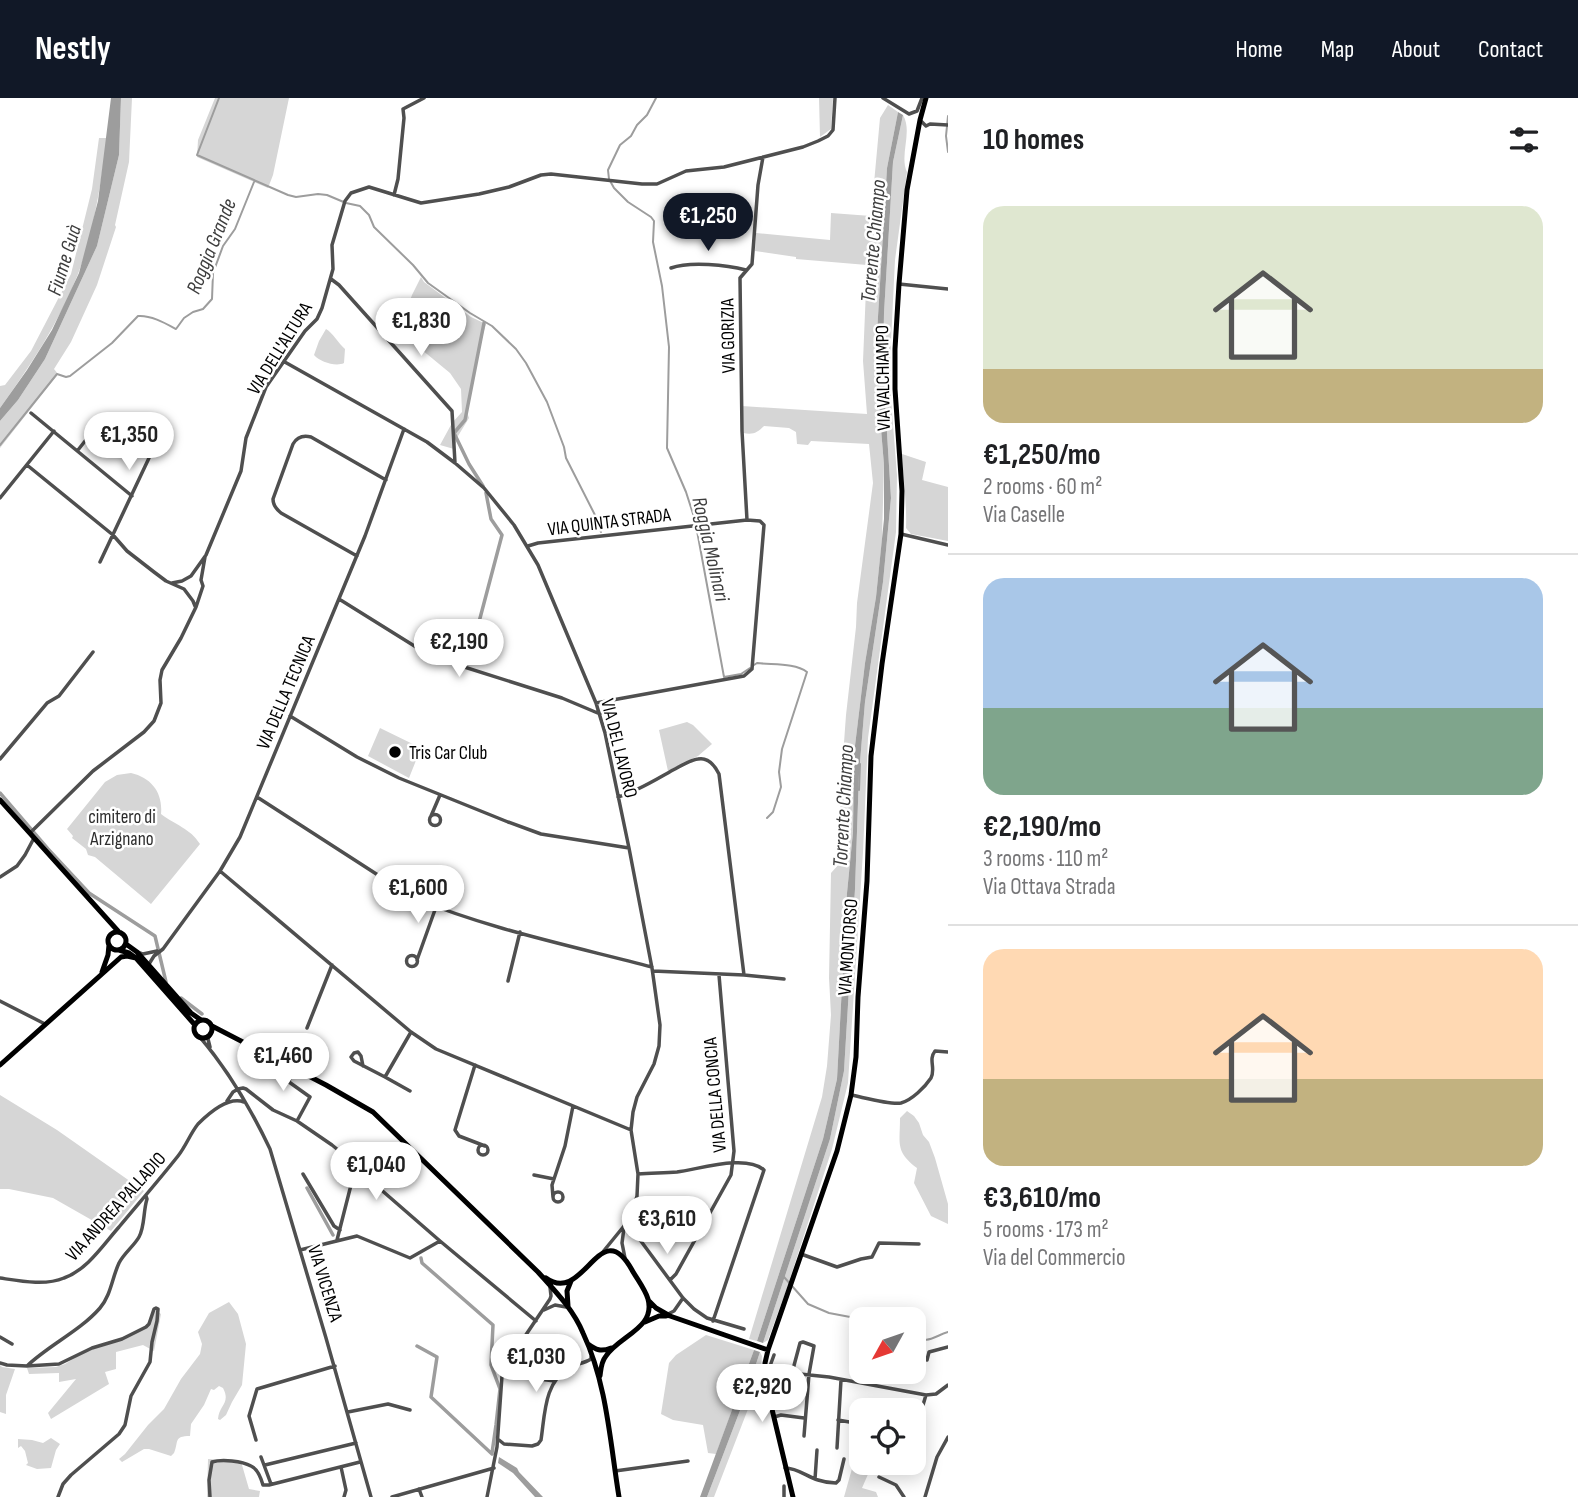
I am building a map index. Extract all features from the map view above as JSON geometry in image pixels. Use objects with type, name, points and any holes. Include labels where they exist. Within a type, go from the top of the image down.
[{"type":"main road","name":"VIA VALCHIAMPO","points":[[901,534],[902,491],[895,349],[907,190],[924,98]]},
{"type":"main road","name":"VIA MONTORSO","points":[[793,1497],[765,1380],[765,1363],[837,1151],[850,1095],[856,1057],[867,881],[871,757],[901,534]]},
{"type":"main road","name":"VIA VICENZA","points":[[0,800],[104,918],[125,936],[126,944],[191,1013],[208,1021],[211,1031]]},
{"type":"main road","name":"VIA VICENZA","points":[[104,918],[110,930],[109,946],[137,955],[195,1025],[195,1032],[199,1036]]},
{"type":"main road","points":[[110,935],[118,931]]},
{"type":"main road","points":[[102,972],[117,950],[126,944]]},
{"type":"main road","points":[[102,972],[109,946]]},
{"type":"main road","points":[[0,1065],[102,972],[121,957],[137,955]]},
{"type":"main road","points":[[195,1025],[201,1020]]},
{"type":"main road","points":[[199,1036],[204,1037],[211,1031],[221,1032],[373,1112],[538,1272],[562,1299],[588,1344],[600,1378],[618,1497]]},
{"type":"main road","points":[[538,1272],[556,1284],[564,1284],[570,1282],[602,1253],[611,1251],[626,1260],[648,1299],[667,1315],[768,1350]]},
{"type":"main road","points":[[569,1310],[567,1295],[570,1282]]},
{"type":"main road","points":[[645,1322],[649,1312],[648,1299]]},
{"type":"main road","points":[[588,1344],[604,1350],[645,1322],[667,1315]]},
{"type":"main road","points":[[600,1378],[601,1364],[612,1347]]},
{"type":"street","points":[[425,98],[403,110],[398,179],[394,195],[421,203],[479,194],[551,174],[657,184],[686,171],[724,167],[803,147],[828,136],[833,130],[835,98]]},
{"type":"street","points":[[883,98],[906,113],[914,114],[924,98]]},
{"type":"street","points":[[920,120],[926,126],[948,125]]},
{"type":"street","name":"VIA GORIZIA","points":[[747,520],[742,431],[740,278],[752,264],[763,156]]},
{"type":"street","name":"VIA DELL'ALTURA","points":[[0,877],[17,866],[25,855],[32,835],[93,771],[152,725],[160,708],[163,665],[181,638],[196,607],[203,586],[201,580],[206,555],[241,471],[251,422],[266,387],[283,360],[317,319],[322,308],[333,269],[331,245],[345,201],[351,194],[369,187],[394,195]]},
{"type":"street","points":[[671,268],[723,265],[746,271]]},
{"type":"street","points":[[331,279],[452,411],[455,463]]},
{"type":"street","points":[[899,284],[948,289]]},
{"type":"street","name":"VIA DEL LAVORO","points":[[283,360],[426,442],[484,488],[528,546],[538,565],[600,714],[653,970],[660,1025],[659,1046],[654,1064],[637,1097],[633,1112],[631,1130],[638,1174],[637,1196],[624,1227],[602,1253]]},
{"type":"street","points":[[31,413],[132,496]]},
{"type":"street","points":[[77,451],[100,422]]},
{"type":"street","name":"VIA DELLA TECNICA","points":[[149,966],[150,961],[163,949],[220,871],[240,836],[357,556],[404,429]]},
{"type":"street","points":[[0,498],[54,432]]},
{"type":"street","points":[[357,556],[276,509],[274,499],[295,439],[311,437],[386,480]]},
{"type":"street","points":[[100,562],[149,458]]},
{"type":"street","points":[[27,465],[113,535],[141,562],[166,581],[184,589],[196,607]]},
{"type":"street","points":[[596,703],[744,676],[752,669],[764,525],[760,521],[747,520]]},
{"type":"street","name":"VIA QUINTA STRADA","points":[[528,546],[747,520]]},
{"type":"street","points":[[901,534],[948,545]]},
{"type":"street","name":"VIA DELL'ALTURA","points":[[172,583],[191,576],[206,555]]},
{"type":"street","points":[[191,576],[197,576],[201,580]]},
{"type":"street","points":[[184,589],[186,579]]},
{"type":"street","points":[[189,594],[200,593]]},
{"type":"street","points":[[339,599],[439,659],[562,698],[600,714]]},
{"type":"street","points":[[0,759],[47,703],[58,696],[93,652]]},
{"type":"street","points":[[290,716],[357,757],[399,778],[508,822],[541,834],[629,848]]},
{"type":"street","points":[[618,797],[700,758],[716,767],[744,975]]},
{"type":"street","points":[[434,808],[440,823],[436,825],[430,822],[434,808],[440,795]]},
{"type":"street","points":[[257,797],[412,897],[436,907],[653,970],[784,979]]},
{"type":"street","points":[[431,817],[436,814],[439,816]]},
{"type":"street","points":[[220,871],[411,1032],[436,1049],[631,1130]]},
{"type":"street","points":[[422,950],[407,958],[408,964],[414,966],[422,950],[436,907]]},
{"type":"street","points":[[508,981],[520,932]]},
{"type":"street","points":[[137,955],[163,949]]},
{"type":"street","points":[[412,955],[417,960]]},
{"type":"street","points":[[307,1028],[332,965]]},
{"type":"street","name":"VIA DELLA CONCIA","points":[[670,1280],[726,1186],[734,1163],[719,975]]},
{"type":"street","points":[[0,1001],[46,1025]]},
{"type":"street","points":[[210,1049],[208,1043],[211,1031]]},
{"type":"street","points":[[385,1077],[411,1032]]},
{"type":"street","name":"VIA VICENZA","points":[[199,1036],[241,1095],[270,1149],[371,1497]]},
{"type":"street","points":[[850,1095],[899,1103],[917,1094],[931,1077],[932,1054],[935,1051],[948,1052]]},
{"type":"street","points":[[473,1141],[478,1152],[487,1154],[488,1149],[485,1146],[473,1141],[459,1136],[455,1130],[475,1065]]},
{"type":"street","points":[[363,1066],[410,1091]]},
{"type":"street","points":[[292,1068],[289,1082],[310,1097],[297,1121]]},
{"type":"street","points":[[226,1102],[237,1089],[246,1089],[273,1110],[297,1121],[332,1144],[440,1241],[536,1321]]},
{"type":"street","points":[[226,1102],[241,1095]]},
{"type":"street","points":[[236,1099],[246,1103]]},
{"type":"street","name":"VIA ANDREA PALLADIO","points":[[0,1278],[40,1282],[71,1276],[85,1265],[145,1196],[179,1155],[197,1125],[226,1102]]},
{"type":"street","points":[[552,1185],[563,1196],[562,1200],[554,1200],[552,1185],[565,1146],[573,1106]]},
{"type":"street","points":[[478,1152],[479,1147],[485,1146]]},
{"type":"street","points":[[638,1174],[679,1171],[725,1163],[759,1166],[764,1170],[713,1321]]},
{"type":"street","points":[[303,1174],[334,1226],[340,1230]]},
{"type":"street","points":[[337,1240],[351,1185],[363,1174]]},
{"type":"street","points":[[534,1175],[554,1179]]},
{"type":"street","points":[[553,1197],[560,1192]]},
{"type":"street","points":[[27,1366],[99,1310],[114,1282],[117,1266],[143,1227],[147,1199],[145,1196]]},
{"type":"street","name":"VIA DEL LAVORO","points":[[624,1227],[622,1243],[626,1260]]},
{"type":"street","points":[[632,1229],[682,1298],[694,1309],[713,1321],[744,1329]]},
{"type":"street","points":[[300,1251],[357,1236],[410,1258],[440,1241]]},
{"type":"street","points":[[800,1254],[837,1267],[872,1257],[879,1243],[919,1244]]},
{"type":"street","points":[[487,1497],[497,1447],[502,1376],[507,1363],[551,1296],[549,1285]]},
{"type":"street","points":[[667,1315],[676,1309],[682,1298]]},
{"type":"street","points":[[542,1312],[555,1305],[569,1310]]},
{"type":"street","points":[[0,1363],[27,1366],[64,1363],[92,1348],[122,1339],[149,1324],[154,1310],[158,1309],[150,1362],[131,1396],[125,1425],[119,1434],[71,1475],[62,1485],[58,1497]]},
{"type":"street","points":[[676,1309],[680,1320]]},
{"type":"street","points":[[0,1337],[12,1345]]},
{"type":"street","points":[[792,1373],[800,1343],[815,1348],[809,1375],[804,1436]]},
{"type":"street","points":[[927,1360],[929,1352],[948,1347]]},
{"type":"street","points":[[497,1447],[504,1444],[538,1444],[541,1440],[547,1397],[555,1381],[569,1368],[589,1362],[592,1359],[590,1351]]},
{"type":"street","points":[[774,1355],[771,1371],[829,1377],[926,1395],[936,1394],[948,1385]]},
{"type":"street","points":[[511,1357],[566,1364],[569,1368]]},
{"type":"street","points":[[256,1440],[249,1416],[257,1390],[335,1366]]},
{"type":"street","points":[[502,1376],[555,1381]]},
{"type":"street","points":[[837,1448],[841,1380]]},
{"type":"street","points":[[348,1412],[388,1404],[410,1410]]},
{"type":"street","points":[[774,1417],[780,1415],[804,1418]]},
{"type":"street","points":[[838,1420],[849,1422]]},
{"type":"street","points":[[925,1497],[938,1453],[948,1437]]},
{"type":"street","points":[[498,1438],[504,1444]]},
{"type":"street","points":[[265,1465],[356,1443]]},
{"type":"street","points":[[815,1479],[817,1450]]},
{"type":"street","points":[[261,1457],[271,1484]]},
{"type":"street","points":[[785,1468],[836,1483],[844,1459]]},
{"type":"street","points":[[210,1497],[210,1467],[212,1462],[218,1460],[253,1466],[263,1485],[360,1462]]},
{"type":"street","points":[[615,1471],[688,1461]]},
{"type":"street","points":[[341,1467],[346,1490],[344,1497]]},
{"type":"street","points":[[392,1497],[494,1468]]},
{"type":"street","points":[[879,1477],[896,1485],[904,1497]]},
{"type":"street","points":[[784,1486],[785,1497]]},
{"type":"street","points":[[419,1489],[422,1497]]},
{"type":"green space","points":[[121,98],[132,98],[129,162],[116,227],[97,285],[71,342],[54,369],[58,374],[0,448],[0,421],[18,400],[45,359],[97,246],[119,155]]},
{"type":"green space","points":[[215,98],[289,98],[268,188],[197,157],[198,140]]},
{"type":"green space","points":[[819,98],[833,98],[831,129],[820,137]]},
{"type":"green space","points":[[888,105],[898,112],[887,168],[877,333],[877,381],[884,465],[882,539],[854,754],[853,832],[837,1079],[823,1139],[757,1341],[749,1339],[822,1097],[827,1066],[831,1015],[831,873],[839,864],[846,715],[873,483],[869,444],[811,441],[808,445],[797,444],[796,432],[789,428],[764,426],[755,433],[743,433],[742,406],[867,414],[863,361],[867,265],[796,259],[755,251],[756,233],[830,240],[831,213],[871,216],[880,118]]},
{"type":"green space","points":[[903,115],[907,129],[904,158],[907,172],[895,260],[890,362],[897,475],[896,532],[868,738],[848,1083],[832,1149],[786,1291],[768,1340],[763,1343],[830,1139],[844,1071],[859,774],[865,702],[883,582],[891,498],[883,368],[884,313],[893,162]]},
{"type":"green space","points":[[99,138],[107,138],[93,224],[84,258],[62,310],[43,344],[0,408],[0,386],[5,385],[31,351],[71,274],[92,189]]},
{"type":"green space","points":[[421,277],[471,317],[486,324],[478,351],[467,412],[469,418],[454,449],[440,445],[452,423],[462,412],[461,389],[450,373],[399,331]]},
{"type":"green space","points":[[326,329],[345,349],[344,363],[328,363],[314,355]]},
{"type":"green space","points":[[902,454],[926,462],[922,480],[948,487],[948,541],[911,534],[906,528]]},
{"type":"green space","points":[[687,722],[712,744],[698,756],[668,771],[659,730]]},
{"type":"green space","name":"Tris Car Club","points":[[380,728],[421,748],[409,778],[368,756]]},
{"type":"green space","name":"cimitero di Arzignano","points":[[131,773],[145,779],[155,788],[160,799],[161,814],[187,830],[200,844],[151,904],[95,857],[88,855],[86,849],[72,838],[67,829],[105,782],[117,775]]},
{"type":"green space","points":[[0,1095],[57,1130],[144,1191],[111,1231],[53,1198],[0,1189]]},
{"type":"green space","points":[[907,1111],[919,1123],[935,1158],[948,1204],[948,1224],[931,1216],[914,1183],[917,1168],[902,1152],[900,1118]]},
{"type":"green space","points":[[229,1302],[238,1314],[246,1344],[242,1385],[226,1415],[218,1419],[226,1397],[223,1388],[219,1386],[211,1389],[191,1424],[190,1436],[179,1438],[171,1456],[144,1449],[122,1462],[119,1459],[164,1409],[181,1379],[200,1354],[202,1344],[198,1332],[209,1313]]},
{"type":"green space","points":[[154,1309],[161,1314],[154,1351],[143,1345],[116,1352],[116,1369],[105,1372],[109,1384],[51,1419],[48,1413],[76,1379],[59,1382],[59,1373],[29,1374],[27,1368],[65,1364],[81,1354],[145,1328]]},
{"type":"green space","points":[[706,1335],[754,1350],[716,1454],[708,1453],[703,1425],[673,1420],[661,1414],[669,1363],[676,1355]]},
{"type":"green space","points":[[760,1352],[760,1378],[714,1497],[707,1497],[744,1400]]},
{"type":"green space","points":[[0,1365],[15,1369],[6,1395],[6,1414],[0,1412]]},
{"type":"green space","points":[[51,1438],[60,1444],[51,1468],[37,1469],[26,1465],[28,1463],[25,1451],[21,1446],[18,1448],[18,1439],[43,1443]]},
{"type":"green space","points":[[208,1459],[243,1461],[249,1489],[260,1491],[259,1497],[207,1497]]},
{"type":"green space","points":[[850,1475],[868,1475],[862,1488],[876,1492],[878,1497],[844,1497]]},
{"type":"shaded area","points":[[111,98],[121,98],[119,155],[97,246],[45,359],[18,400],[0,421],[0,408],[52,330],[79,273],[98,201]]},
{"type":"shaded area","points":[[898,112],[903,115],[893,162],[883,368],[891,498],[883,582],[865,702],[859,774],[844,1071],[830,1139],[763,1343],[757,1341],[823,1139],[837,1079],[853,832],[854,754],[884,519],[877,333],[887,168]]},
{"type":"shaded area","points":[[754,1350],[760,1352],[744,1400],[707,1497],[700,1497]]},
{"type":"shaded area","points":[[499,1457],[517,1468],[543,1497],[535,1497],[513,1473],[498,1463]]},
{"type":"waterway","points":[[219,98],[197,155],[288,195],[327,195],[360,206],[369,215],[374,227],[428,283],[492,326],[516,349],[547,402],[566,458],[601,532]]},
{"type":"waterway","name":"Roggia Molinari","points":[[656,98],[631,136],[620,145],[608,170],[609,179],[628,202],[654,221],[653,242],[662,286],[669,347],[667,448],[695,520],[724,677],[741,674],[750,668]]},
{"type":"waterway","points":[[948,116],[948,152]]},
{"type":"waterway","name":"Roggia Grande","points":[[0,445],[57,374],[70,376],[112,343],[138,316],[153,318],[176,329],[184,318],[203,309],[212,299],[213,273],[223,246],[235,229],[254,182]]},
{"type":"waterway","points":[[483,486],[454,433],[465,420],[484,323]]},
{"type":"waterway","points":[[456,662],[470,656],[502,535],[491,519],[486,493]]},
{"type":"waterway","name":"Roggia Molinari","points":[[754,665],[790,666],[807,672],[782,749],[779,772],[781,787],[773,812],[767,818]]},
{"type":"waterway","name":"Torrente Chiampo","points":[[859,790],[860,764]]},
{"type":"waterway","name":"Roggia Grande","points":[[0,793],[89,893],[155,936],[166,982]]},
{"type":"waterway","name":"Roggia Grande","points":[[181,998],[202,1014]]},
{"type":"waterway","name":"Roggia Grande","points":[[307,1188],[333,1235]]},
{"type":"waterway","points":[[421,1258],[422,1263],[493,1325],[491,1365],[500,1389],[492,1453]]},
{"type":"waterway","points":[[784,1277],[808,1304],[829,1313],[849,1317]]},
{"type":"waterway","points":[[926,1340],[948,1332]]},
{"type":"waterway","name":"Roggia Grande","points":[[417,1346],[437,1357],[431,1397],[492,1454]]},
{"type":"place","name":"Tris Car Club","points":[[395,752]]},
{"type":"water label","name":"Fiume Guà","points":[[64,260]]}]
